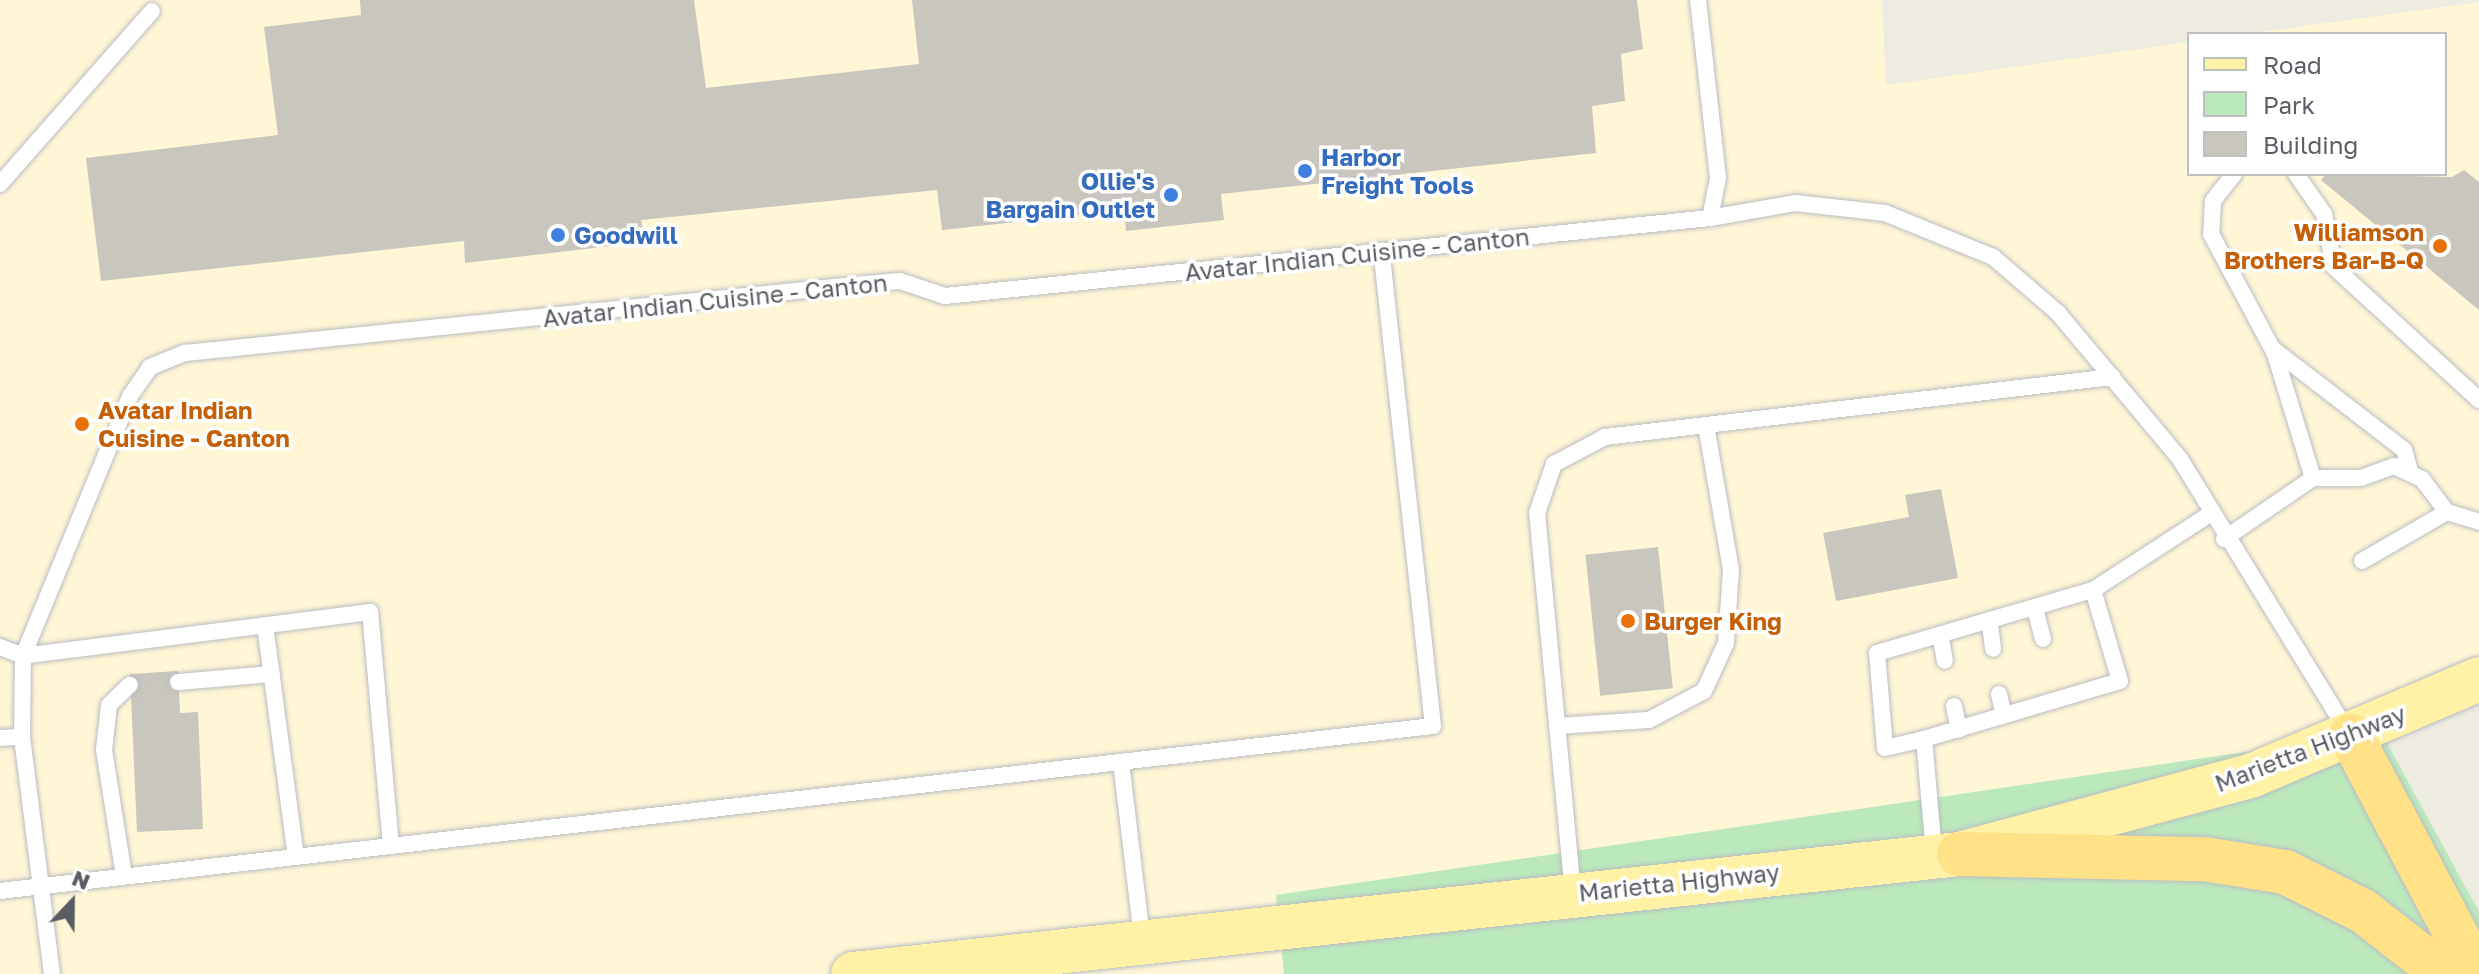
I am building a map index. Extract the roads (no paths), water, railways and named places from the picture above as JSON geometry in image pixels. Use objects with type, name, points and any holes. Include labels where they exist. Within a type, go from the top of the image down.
[{"type":"highway","points":[[2351,736],[2477,974]]},
{"type":"highway","points":[[1947,855],[2204,859],[2285,872],[2363,911],[2444,974]]},
{"type":"main road","name":"Marietta Highway","points":[[853,974],[1573,893],[1947,855],[2253,775],[2351,736],[2479,679]]},
{"type":"lane","points":[[1698,0],[1718,178],[1710,218]]},
{"type":"lane","points":[[0,184],[152,11]]},
{"type":"lane","points":[[2232,176],[2213,201],[2211,234],[2271,348],[2313,478]]},
{"type":"lane","points":[[2297,176],[2324,214],[2334,267],[2479,400]]},
{"type":"lane","name":"Avatar Indian Cuisine - Canton","points":[[23,656],[130,396],[150,367],[185,353],[900,281],[945,296],[1710,218],[1795,203],[1885,213],[1993,257],[2058,313],[2180,459],[2224,539],[2351,736]]},
{"type":"lane","points":[[0,891],[1433,726],[1381,251]]},
{"type":"lane","points":[[2271,348],[2404,450],[2409,468],[2447,512],[2479,522]]},
{"type":"lane","points":[[1573,893],[1537,513],[1554,464],[1605,437],[2112,377]]},
{"type":"lane","points":[[1557,726],[1649,720],[1704,691],[1726,643],[1731,570],[1706,426]]},
{"type":"lane","points":[[2224,539],[2313,478],[2409,468]]},
{"type":"lane","points":[[2362,561],[2447,512]]},
{"type":"lane","points":[[2093,590],[2120,681],[1885,748],[1877,653],[1941,639],[2093,590],[2210,514]]},
{"type":"lane","points":[[2035,609],[2043,639]]},
{"type":"lane","points":[[0,647],[23,656],[370,612],[391,846]]},
{"type":"lane","points":[[1990,624],[1993,649]]},
{"type":"lane","points":[[265,625],[296,857]]},
{"type":"lane","points":[[1941,639],[1945,661]]},
{"type":"lane","points":[[23,656],[22,737],[44,885],[52,974]]},
{"type":"lane","points":[[178,682],[272,674]]},
{"type":"lane","points":[[2053,682],[2057,700]]},
{"type":"lane","points":[[124,876],[104,750],[109,705],[130,685]]},
{"type":"lane","points":[[1999,694],[2004,715]]},
{"type":"lane","points":[[1954,706],[1959,729]]},
{"type":"lane","points":[[0,738],[22,737]]},
{"type":"lane","points":[[1924,739],[1947,855]]},
{"type":"lane","points":[[1121,762],[1143,942]]},
{"type":"place","name":"Harbor Freight Tools","points":[[1305,171]]},
{"type":"place","name":"Ollie's Bargain Outlet","points":[[1171,195]]},
{"type":"place","name":"Goodwill","points":[[558,235]]},
{"type":"place","name":"Williamson Brothers Bar-B-Q","points":[[2440,246]]},
{"type":"place","name":"Avatar Indian Cuisine - Canton","points":[[82,424]]},
{"type":"place","name":"Burger King","points":[[1628,621]]}]
